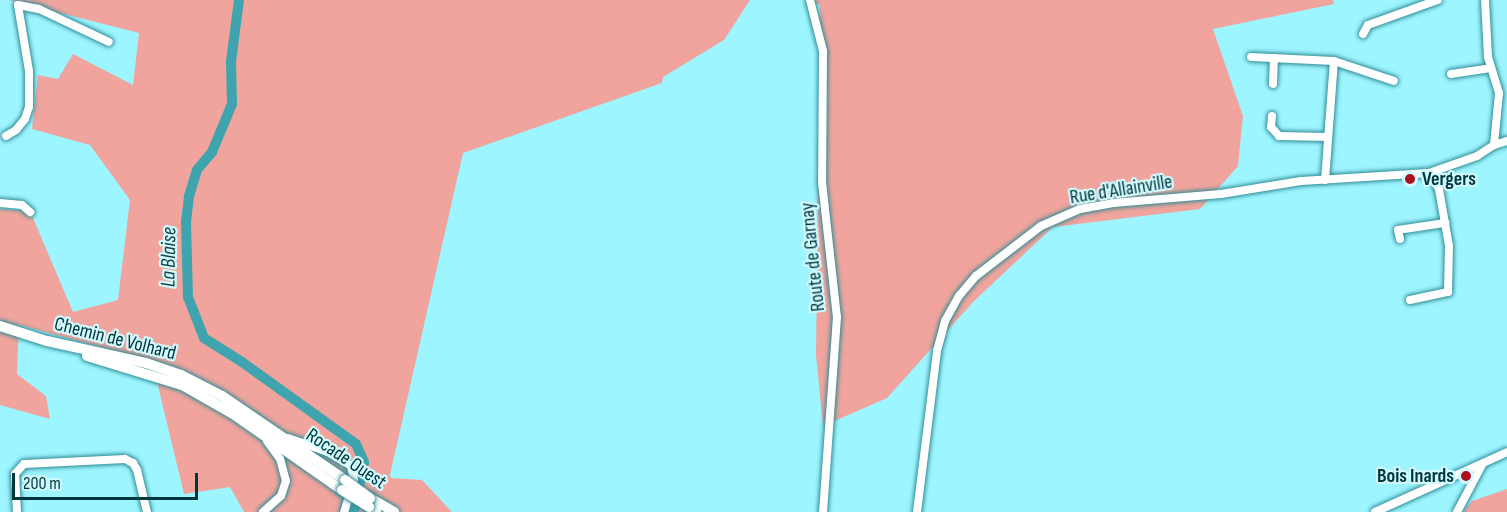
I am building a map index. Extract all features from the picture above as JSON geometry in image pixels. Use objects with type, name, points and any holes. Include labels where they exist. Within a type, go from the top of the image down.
[{"type":"main road","name":"Chemin de Volhard","points":[[0,326],[47,340],[146,363],[181,375],[222,396],[278,434]]},
{"type":"main road","name":"Chemin de Volhard","points":[[0,333],[148,373],[182,385],[262,435]]},
{"type":"main road","name":"Rocade Ouest","points":[[278,434],[372,506],[394,512]]},
{"type":"main road","name":"Rocade Ouest","points":[[262,435],[343,485]]},
{"type":"street","name":"Route de Garnay","points":[[810,0],[823,51],[822,182],[837,317],[823,512]]},
{"type":"street","points":[[1363,34],[1368,25],[1438,0]]},
{"type":"street","points":[[1485,0],[1485,38],[1499,93],[1500,112],[1494,145]]},
{"type":"street","points":[[6,136],[16,130],[25,119],[29,108],[28,71],[14,3],[39,9],[109,42]]},
{"type":"street","points":[[1251,57],[1334,61],[1394,81]]},
{"type":"street","points":[[1273,84],[1274,58]]},
{"type":"street","points":[[1325,180],[1334,61]]},
{"type":"street","points":[[1451,74],[1491,68]]},
{"type":"street","points":[[1272,116],[1271,128],[1279,136],[1328,137]]},
{"type":"street","name":"Rue d'Allainville","points":[[917,512],[937,351],[945,321],[959,296],[976,276],[1041,226],[1080,209],[1221,194],[1268,184],[1429,173],[1477,156],[1494,145],[1507,141]]},
{"type":"street","points":[[1410,300],[1448,292],[1449,246],[1439,189],[1429,173]]},
{"type":"street","points":[[0,203],[22,205],[30,212]]},
{"type":"street","points":[[1400,239],[1398,230],[1445,223]]},
{"type":"street","points":[[278,434],[347,461],[354,474],[344,512]]},
{"type":"street","points":[[262,435],[280,459],[286,481],[281,496],[262,512]]},
{"type":"street","points":[[1375,512],[1507,452]]},
{"type":"street","points":[[16,512],[15,474],[24,464],[125,459],[133,463],[136,470],[147,512]]},
{"type":"street","points":[[1457,512],[1483,464]]},
{"type":"shaded area","points":[[9,0],[750,0],[724,40],[663,77],[662,83],[463,153],[390,475],[391,478],[422,480],[452,512],[244,512],[230,487],[184,494],[152,361],[19,325],[17,374],[46,396],[50,419],[0,405],[0,209],[30,211],[73,312],[118,300],[130,200],[90,145],[32,129],[38,75],[58,79],[73,54],[133,85],[139,33]]},
{"type":"shaded area","points":[[809,0],[1333,0],[1334,4],[1213,29],[1243,116],[1238,166],[1200,209],[1053,227],[974,301],[887,398],[823,426],[816,355],[820,5]]},
{"type":"shaded area","points":[[1507,489],[1507,512],[1463,512],[1472,501]]},
{"type":"waterway","name":"La Blaise","points":[[239,0],[231,62],[232,104],[212,152],[197,170],[189,197],[186,222],[188,297],[204,338],[242,362],[356,444],[364,462],[354,512]]},
{"type":"place","name":"Vergers","points":[[1410,179]]},
{"type":"place","name":"Bois Inards","points":[[1466,476]]}]
